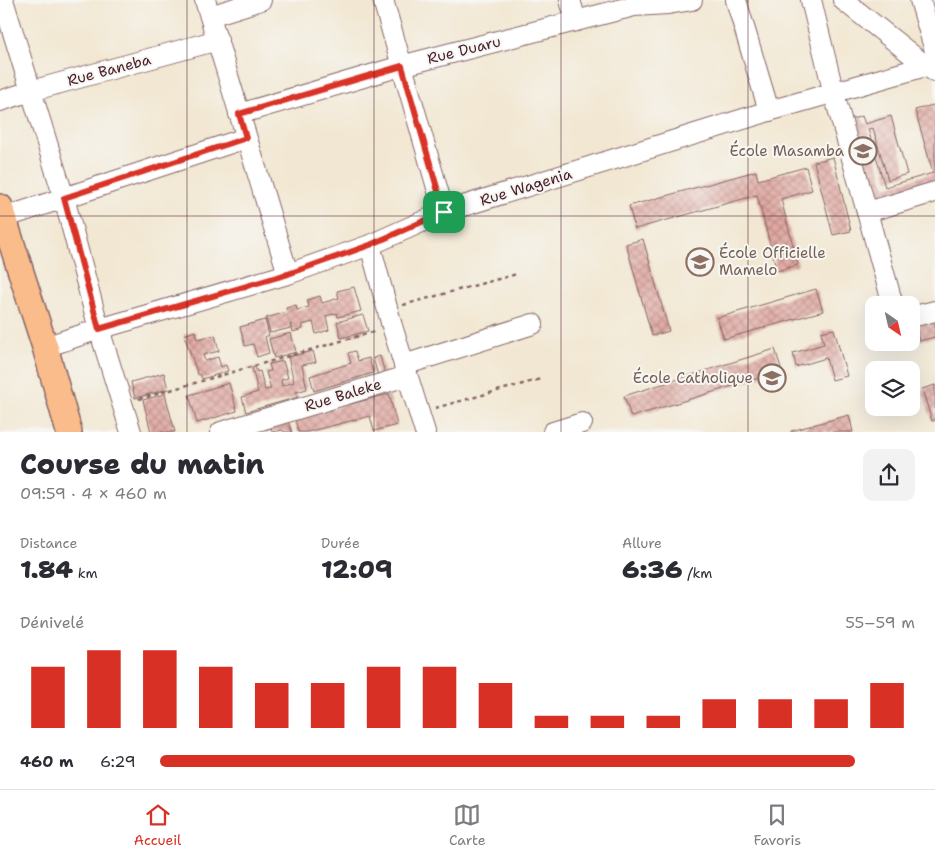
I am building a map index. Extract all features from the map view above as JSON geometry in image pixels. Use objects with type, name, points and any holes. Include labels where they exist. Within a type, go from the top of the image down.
[{"type":"main road","points":[[2,212],[45,347],[69,432]]},
{"type":"street","points":[[3,0],[64,198],[99,329],[131,432]]},
{"type":"street","points":[[261,0],[208,8],[288,274]]},
{"type":"street","points":[[383,0],[444,212]]},
{"type":"street","points":[[570,0],[576,21]]},
{"type":"street","name":"Rue Duaru","points":[[239,114],[402,66],[634,6],[692,0]]},
{"type":"street","points":[[736,0],[769,111]]},
{"type":"street","points":[[811,0],[834,94],[890,296]]},
{"type":"street","points":[[843,0],[932,63]]},
{"type":"street","points":[[920,0],[932,63]]},
{"type":"street","name":"Rue Baneba","points":[[0,101],[218,40]]},
{"type":"street","name":"Rue Wagenia","points":[[45,347],[99,329],[288,274],[370,245],[444,212],[769,111],[834,94],[932,63]]},
{"type":"street","points":[[2,212],[64,198],[246,138]]},
{"type":"street","points":[[867,212],[935,192]]},
{"type":"street","points":[[370,245],[389,318],[422,422]]},
{"type":"street","points":[[920,314],[935,310]]},
{"type":"street","name":"Rue Baleke","points":[[221,432],[406,371],[533,324]]},
{"type":"street","points":[[553,432],[582,423]]},
{"type":"path","points":[[123,404],[389,318],[517,274]]},
{"type":"path","points":[[422,422],[541,379]]},
{"type":"building","name":"École Masamba","points":[[933,105],[935,113],[935,185],[867,205],[843,122],[862,116],[865,124],[891,116],[907,174],[888,180],[873,128],[868,129],[885,187],[933,173],[915,110]]},
{"type":"building","points":[[833,157],[851,231],[833,235],[814,162]]},
{"type":"building","points":[[806,167],[812,190],[781,199],[798,265],[777,271],[757,195],[635,229],[629,206],[756,171],[758,180]]},
{"type":"building","points":[[643,239],[669,331],[652,336],[626,244]]},
{"type":"building","points":[[354,287],[361,311],[338,317],[337,313],[326,316],[329,330],[316,334],[313,322],[302,325],[303,329],[293,332],[290,324],[291,328],[270,333],[266,318],[287,312],[286,308],[296,305],[297,310],[309,307],[307,300],[320,296],[322,303],[339,298],[337,291]]},
{"type":"building","points":[[816,289],[823,311],[724,339],[717,318]]},
{"type":"building","points":[[363,315],[368,331],[341,338],[337,322]]},
{"type":"building","points":[[265,320],[269,335],[265,337],[269,353],[257,357],[253,344],[245,346],[240,327]]},
{"type":"building","points":[[935,320],[935,337],[920,341],[920,324]]},
{"type":"building","points":[[834,329],[847,376],[832,380],[826,358],[796,367],[793,353],[824,344],[821,332]]},
{"type":"building","points":[[195,331],[197,339],[215,335],[219,351],[203,355],[205,361],[218,357],[221,367],[226,365],[228,371],[202,379],[200,374],[198,375],[184,335]]},
{"type":"building","points":[[291,333],[296,352],[274,358],[269,339]]},
{"type":"building","points":[[775,349],[782,371],[631,417],[624,396]]},
{"type":"building","points":[[313,351],[316,362],[302,365],[307,389],[296,392],[298,397],[246,412],[242,397],[258,392],[252,368],[255,367],[257,372],[260,371],[265,390],[271,389],[266,372],[271,371],[269,364],[283,361],[288,378],[281,380],[282,386],[294,382],[288,357]]},
{"type":"building","points":[[355,351],[358,361],[369,358],[373,373],[314,391],[310,376],[351,363],[348,353]]},
{"type":"building","points":[[380,356],[386,377],[379,379],[373,358]]},
{"type":"building","points":[[164,373],[168,389],[135,398],[131,382]]},
{"type":"building","points":[[229,383],[237,411],[197,423],[189,395]]},
{"type":"building","points":[[935,385],[935,420],[932,421],[922,389]]},
{"type":"building","points":[[165,394],[175,432],[151,432],[143,400]]},
{"type":"building","points":[[389,394],[397,425],[374,431],[370,416],[307,432],[298,432],[295,418],[339,407],[338,403],[350,400],[351,404]]},
{"type":"building","points":[[849,415],[853,432],[791,432],[791,431]]},
{"type":"building","points":[[288,421],[292,432],[284,432],[283,430],[272,432],[271,428],[265,430],[264,425]]},
{"type":"place","name":"École Masamba","points":[[863,151]]},
{"type":"place","name":"École Officielle Mamelo","points":[[700,262]]},
{"type":"place","name":"École Catholique","points":[[772,378]]},
{"type":"route","points":[[402,66],[444,212],[370,245],[288,274],[99,329],[64,198],[246,138],[239,114],[402,66]]}]
